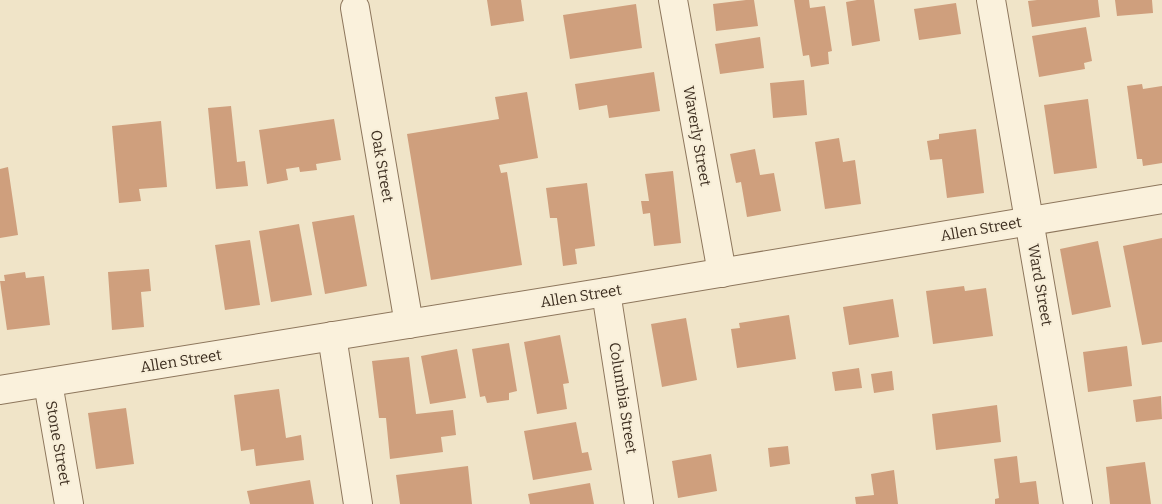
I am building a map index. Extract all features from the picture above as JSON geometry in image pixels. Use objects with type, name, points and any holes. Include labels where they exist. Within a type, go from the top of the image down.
[{"type":"street","name":"Waverly Street","points":[[673,0],[722,272]]},
{"type":"street","name":"Ward Street","points":[[991,0],[1078,504]]},
{"type":"street","name":"Oak Street","points":[[355,8],[408,324]]},
{"type":"street","name":"Allen Street","points":[[0,390],[606,292],[1162,199]]},
{"type":"street","name":"Columbia Street","points":[[606,292],[639,504]]},
{"type":"street","points":[[332,336],[358,504]]},
{"type":"street","name":"Stone Street","points":[[48,383],[69,504]]},
{"type":"building","points":[[487,0],[521,0],[524,21],[491,26]]},
{"type":"building","points":[[754,0],[758,26],[716,31],[713,4]]},
{"type":"building","points":[[794,0],[809,0],[810,8],[825,6],[832,51],[828,52],[829,64],[811,67],[809,55],[803,56]]},
{"type":"building","points":[[874,0],[880,41],[852,46],[846,2]]},
{"type":"building","points":[[1098,0],[1100,17],[1032,27],[1028,1]]},
{"type":"building","points":[[1115,0],[1152,0],[1153,13],[1117,16]]},
{"type":"building","points":[[956,3],[961,34],[919,40],[914,9]]},
{"type":"building","points":[[636,4],[642,48],[570,59],[563,15]]},
{"type":"building","points":[[1086,27],[1092,61],[1084,63],[1085,69],[1039,77],[1032,36]]},
{"type":"building","points":[[760,37],[764,68],[720,74],[715,44]]},
{"type":"building","points":[[654,72],[660,111],[609,118],[607,105],[579,110],[575,84]]},
{"type":"building","points":[[804,80],[807,115],[773,118],[770,83]]},
{"type":"building","points":[[1142,84],[1143,89],[1162,86],[1162,163],[1143,166],[1142,159],[1137,159],[1127,86]]},
{"type":"building","points":[[527,92],[538,158],[499,165],[501,173],[507,172],[522,265],[431,280],[407,134],[499,119],[495,97]]},
{"type":"building","points":[[1088,99],[1097,168],[1054,174],[1044,105]]},
{"type":"building","points":[[231,106],[237,162],[245,161],[248,186],[216,189],[208,108]]},
{"type":"building","points":[[334,119],[341,160],[316,164],[317,170],[300,172],[299,167],[286,169],[288,180],[267,184],[259,130]]},
{"type":"building","points":[[161,121],[167,187],[139,189],[141,201],[119,203],[112,126]]},
{"type":"building","points":[[976,129],[984,193],[947,198],[942,159],[930,160],[927,141],[939,139],[939,134]]},
{"type":"building","points":[[839,138],[843,162],[855,160],[861,204],[825,209],[815,142]]},
{"type":"building","points":[[755,149],[760,175],[774,173],[781,211],[747,217],[741,182],[736,183],[730,154]]},
{"type":"building","points":[[8,167],[18,235],[0,238],[0,169]]},
{"type":"building","points":[[673,171],[681,243],[654,246],[650,213],[643,214],[641,201],[649,201],[645,174]]},
{"type":"building","points":[[587,183],[595,246],[575,249],[577,264],[563,266],[557,218],[550,218],[546,188]]},
{"type":"building","points":[[354,215],[367,286],[325,294],[312,222]]},
{"type":"building","points":[[299,224],[312,295],[271,302],[259,231]]},
{"type":"building","points":[[1162,238],[1162,342],[1142,345],[1123,246]]},
{"type":"building","points":[[250,240],[260,305],[225,310],[215,245]]},
{"type":"building","points":[[1098,241],[1111,307],[1072,315],[1060,249]]},
{"type":"building","points":[[149,269],[151,291],[141,292],[144,327],[112,330],[108,272]]},
{"type":"building","points":[[25,272],[26,278],[44,276],[50,325],[7,330],[0,281],[5,281],[4,275]]},
{"type":"building","points":[[964,286],[965,291],[986,288],[993,336],[933,344],[926,291]]},
{"type":"building","points":[[893,299],[899,337],[849,345],[843,307]]},
{"type":"building","points":[[789,315],[796,359],[737,368],[731,329],[740,328],[739,323]]},
{"type":"building","points":[[686,318],[697,380],[662,387],[651,324]]},
{"type":"building","points":[[560,335],[569,383],[563,384],[567,409],[537,414],[524,342]]},
{"type":"building","points":[[509,343],[517,391],[509,393],[509,400],[487,403],[485,396],[480,397],[472,349]]},
{"type":"building","points":[[1127,346],[1132,386],[1088,392],[1083,352]]},
{"type":"building","points":[[457,349],[466,398],[430,404],[421,356]]},
{"type":"building","points":[[409,357],[416,414],[453,410],[456,435],[441,437],[443,452],[390,459],[386,418],[379,418],[372,361]]},
{"type":"building","points":[[859,368],[862,388],[835,391],[832,372]]},
{"type":"building","points":[[892,371],[894,390],[874,393],[871,374]]},
{"type":"building","points":[[279,389],[286,438],[301,435],[304,460],[256,466],[254,449],[241,451],[234,395]]},
{"type":"building","points":[[1161,396],[1162,419],[1136,422],[1133,400]]},
{"type":"building","points":[[997,405],[1001,442],[936,450],[932,414]]},
{"type":"building","points":[[126,408],[134,464],[96,469],[88,413]]},
{"type":"building","points":[[576,422],[582,453],[588,452],[592,470],[533,480],[524,431]]},
{"type":"building","points":[[788,446],[790,464],[770,467],[768,448]]},
{"type":"building","points":[[711,454],[717,491],[678,498],[672,461]]},
{"type":"building","points":[[1017,456],[1020,483],[1036,481],[1039,504],[995,504],[995,499],[999,498],[994,459]]},
{"type":"building","points":[[1145,462],[1151,504],[1110,504],[1106,467]]},
{"type":"building","points":[[468,466],[472,504],[400,504],[396,475]]},
{"type":"building","points":[[894,470],[898,504],[856,504],[855,497],[874,495],[871,474]]},
{"type":"building","points":[[310,480],[314,504],[250,504],[247,491]]},
{"type":"building","points":[[590,483],[594,504],[530,504],[528,494]]}]
